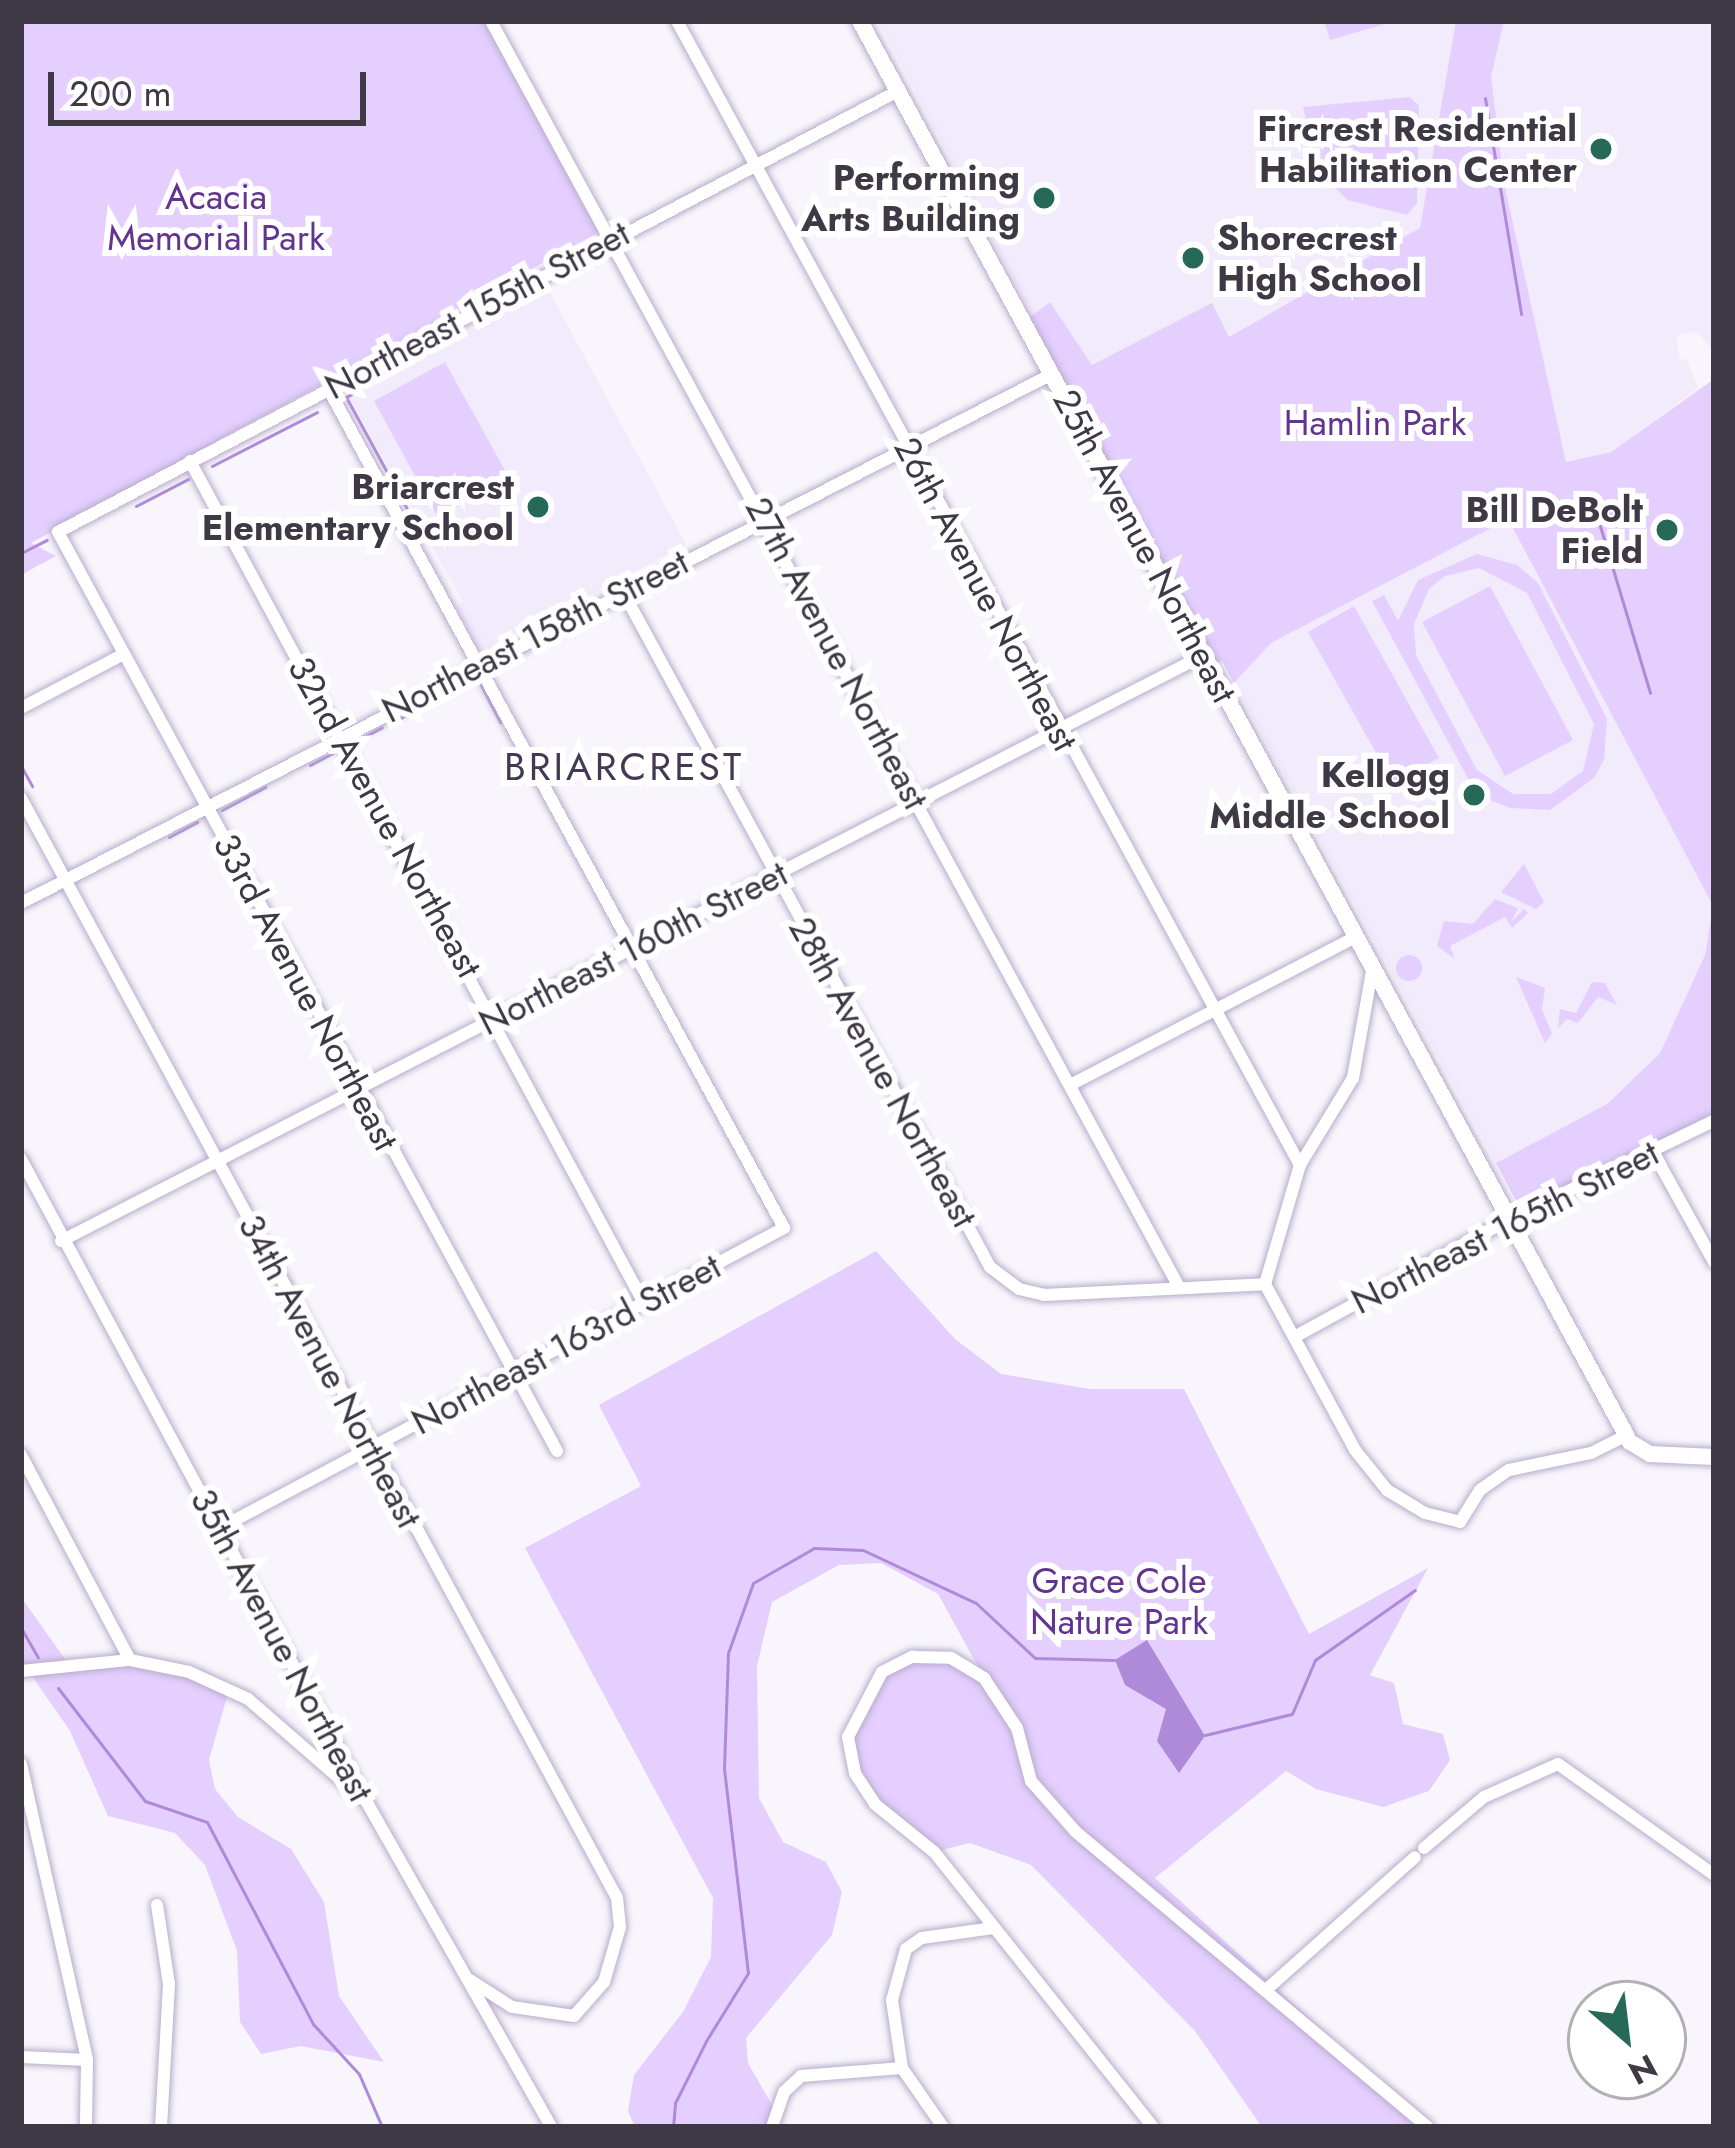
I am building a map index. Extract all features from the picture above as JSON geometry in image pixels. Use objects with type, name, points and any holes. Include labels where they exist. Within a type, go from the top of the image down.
[{"type":"street","name":"27th Avenue Northeast","points":[[491,21],[1074,1083],[1180,1287]]},
{"type":"street","name":"26th Avenue Northeast","points":[[677,21],[1058,730],[1300,1165]]},
{"type":"street","name":"25th Avenue Northeast","points":[[860,21],[1633,1442]]},
{"type":"street","name":"Northeast 155th Street","points":[[58,532],[898,92]]},
{"type":"street","name":"Northeast 158th Street","points":[[21,903],[622,590],[1052,374]]},
{"type":"street","points":[[328,388],[632,949]]},
{"type":"street","name":"32nd Avenue Northeast","points":[[190,461],[496,1018],[644,1303]]},
{"type":"street","name":"33rd Avenue Northeast","points":[[58,532],[557,1451]]},
{"type":"street","name":"28th Avenue Northeast","points":[[622,590],[990,1267],[1019,1289],[1044,1295],[1180,1287]]},
{"type":"street","points":[[21,708],[124,654]]},
{"type":"street","name":"Northeast 160th Street","points":[[61,1241],[1204,655]]},
{"type":"street","name":"34th Avenue Northeast","points":[[21,798],[616,1898],[616,1948],[604,1982],[574,2016],[512,2007],[470,1980]]},
{"type":"street","points":[[1074,1083],[1358,936]]},
{"type":"street","name":"Northeast 163rd Street","points":[[220,1528],[784,1228],[632,949]]},
{"type":"street","points":[[1373,965],[1353,1078],[1300,1165],[1265,1284],[1298,1335],[1372,1474],[1401,1501],[1460,1522],[1480,1490],[1509,1470],[1633,1442],[1714,1457]]},
{"type":"street","name":"Northeast 165th Street","points":[[1298,1335],[1512,1217],[1714,1121]]},
{"type":"street","points":[[1653,1152],[1714,1262]]},
{"type":"street","name":"35th Avenue Northeast","points":[[21,1159],[364,1799],[551,2127]]},
{"type":"street","points":[[1180,1287],[1265,1284]]},
{"type":"street","points":[[21,1455],[130,1660]]},
{"type":"street","points":[[1153,2127],[934,1852],[875,1804],[855,1773],[848,1737],[882,1672],[912,1657],[951,1658],[984,1678],[1017,1728],[1030,1781],[1076,1832],[1428,2127]]},
{"type":"street","points":[[21,1670],[130,1660],[189,1672],[248,1700],[364,1799]]},
{"type":"street","points":[[21,1764],[87,2060],[86,2127]]},
{"type":"street","points":[[1267,1989],[1484,1797],[1558,1764],[1714,1875]]},
{"type":"street","points":[[158,1905],[169,1984],[161,2127]]},
{"type":"street","points":[[943,2127],[902,2068],[892,2000],[906,1949],[922,1938],[993,1928]]},
{"type":"street","points":[[21,2057],[87,2060]]},
{"type":"street","points":[[772,2127],[784,2092],[801,2076],[902,2068]]},
{"type":"shaded area","name":"Shorecrest High School","points":[[878,21],[1714,21],[1714,351],[1697,332],[1677,335],[1679,358],[1687,360],[1698,388],[1611,452],[1566,462],[1490,200],[1085,414]]},
{"type":"shaded area","name":"Briarcrest Elementary School","points":[[548,289],[686,544],[481,654],[456,607],[463,602],[349,397]]},
{"type":"shaded area","name":"Kellogg Middle School","points":[[1507,518],[1713,906],[1705,955],[1660,1053],[1605,1105],[1496,1163],[1234,683],[1271,643]]},
{"type":"shaded area","points":[[1147,1640],[1205,1736],[1179,1773],[1157,1741],[1166,1709],[1125,1685],[1115,1660]]},
{"type":"green space","name":"Acacia Memorial Park","points":[[21,21],[489,21],[601,231],[31,543],[56,556],[21,575]]},
{"type":"green space","points":[[1324,21],[1395,21],[1330,40]]},
{"type":"green space","name":"Hamlin Park","points":[[1456,21],[1504,21],[1491,77],[1504,183],[1566,462],[1611,452],[1714,379],[1714,1113],[1521,1210],[1496,1163],[1607,1104],[1660,1053],[1705,955],[1713,906],[1508,519],[1271,643],[1234,683],[1222,661],[1210,666],[1029,318],[1050,302],[1092,365],[1212,303],[1229,337],[1420,228]]},
{"type":"green space","points":[[1410,97],[1419,106],[1417,203],[1407,215],[1347,200],[1320,171],[1303,107]]},
{"type":"green space","points":[[445,362],[507,474],[436,514],[374,401]]},
{"type":"green space","points":[[1477,554],[1517,565],[1538,583],[1607,719],[1604,760],[1594,778],[1550,810],[1510,808],[1477,795],[1372,601],[1384,595],[1398,621],[1418,580]],"holes":[[[1479,568],[1527,593],[1594,724],[1583,771],[1551,794],[1513,794],[1477,770],[1416,655],[1414,624],[1429,589],[1445,576]]]},
{"type":"green space","points":[[1490,586],[1573,740],[1505,776],[1422,622]]},
{"type":"green space","points":[[1354,606],[1439,758],[1393,783],[1308,632]]},
{"type":"green space","points":[[1524,864],[1544,902],[1536,909],[1501,892]]},
{"type":"green space","points":[[1495,899],[1518,908],[1511,922],[1524,909],[1528,913],[1512,928],[1505,917],[1450,946],[1455,959],[1437,946],[1444,921],[1473,924]]},
{"type":"green space","points":[[1409,955],[1422,968],[1409,981],[1396,968]]},
{"type":"green space","points":[[1516,977],[1545,988],[1542,1009],[1552,1034],[1545,1043]]},
{"type":"green space","points":[[1592,982],[1605,983],[1617,1005],[1598,997],[1578,1023],[1567,1019],[1558,1028],[1560,1009],[1576,1013]]},
{"type":"green space","name":"Grace Cole Nature Park","points":[[876,1251],[955,1339],[1001,1374],[1090,1389],[1184,1389],[1309,1634],[1428,1568],[1370,1675],[1394,1683],[1403,1724],[1443,1734],[1450,1760],[1429,1791],[1383,1807],[1316,1789],[1286,1771],[1155,1878],[1429,2127],[1262,2127],[1195,2031],[1031,1865],[970,1843],[934,1852],[875,1804],[855,1773],[848,1737],[882,1672],[912,1657],[951,1658],[983,1676],[938,1594],[881,1563],[839,1565],[772,1602],[757,1666],[759,1798],[783,1842],[826,1862],[842,1892],[832,1935],[746,2038],[748,2063],[776,2112],[772,2127],[635,2127],[628,2111],[634,2075],[683,2012],[711,1957],[713,1898],[525,1548],[641,1486],[599,1405]]},
{"type":"green space","points":[[21,1597],[70,1666],[131,1660],[229,1690],[209,1760],[215,1789],[238,1817],[291,1849],[324,1902],[339,1996],[384,2062],[301,2046],[261,2054],[240,2022],[237,1951],[205,1865],[175,1833],[108,1816],[70,1731],[21,1660]]},
{"type":"waterway","points":[[1485,98],[1521,314]]},
{"type":"waterway","points":[[411,361],[346,397],[418,529]]},
{"type":"waterway","points":[[212,466],[317,412]]},
{"type":"waterway","points":[[136,506],[188,479]]},
{"type":"waterway","points":[[1594,506],[1650,693]]},
{"type":"waterway","points":[[21,553],[47,540]]},
{"type":"waterway","points":[[434,700],[477,677],[500,722]]},
{"type":"waterway","points":[[397,720],[417,709]]},
{"type":"waterway","points":[[358,740],[382,727]]},
{"type":"waterway","points":[[310,765],[338,750]]},
{"type":"waterway","points":[[21,766],[32,786]]},
{"type":"waterway","points":[[222,810],[265,787]]},
{"type":"waterway","points":[[169,837],[197,822]]},
{"type":"waterway","points":[[673,2127],[675,2103],[748,1973],[724,1768],[728,1653],[753,1583],[814,1548],[863,1550],[976,1603],[1035,1658],[1115,1660]]},
{"type":"waterway","points":[[1205,1735],[1292,1714],[1315,1660],[1415,1590]]},
{"type":"waterway","points":[[21,1628],[38,1657]]},
{"type":"waterway","points":[[58,1688],[145,1801],[207,1822],[313,2024],[359,2074],[382,2127]]},
{"type":"place","name":"Fircrest Residential Habilitation Center","points":[[1601,149]]},
{"type":"place","name":"Performing Arts Building","points":[[1044,198]]},
{"type":"place","name":"Shorecrest High School","points":[[1193,258]]},
{"type":"place","name":"Briarcrest Elementary School","points":[[538,507]]},
{"type":"place","name":"Bill DeBolt Field","points":[[1667,530]]},
{"type":"place","name":"Kellogg Middle School","points":[[1474,795]]},
{"type":"district","name":"BRIARCREST","points":[[624,767]]}]
